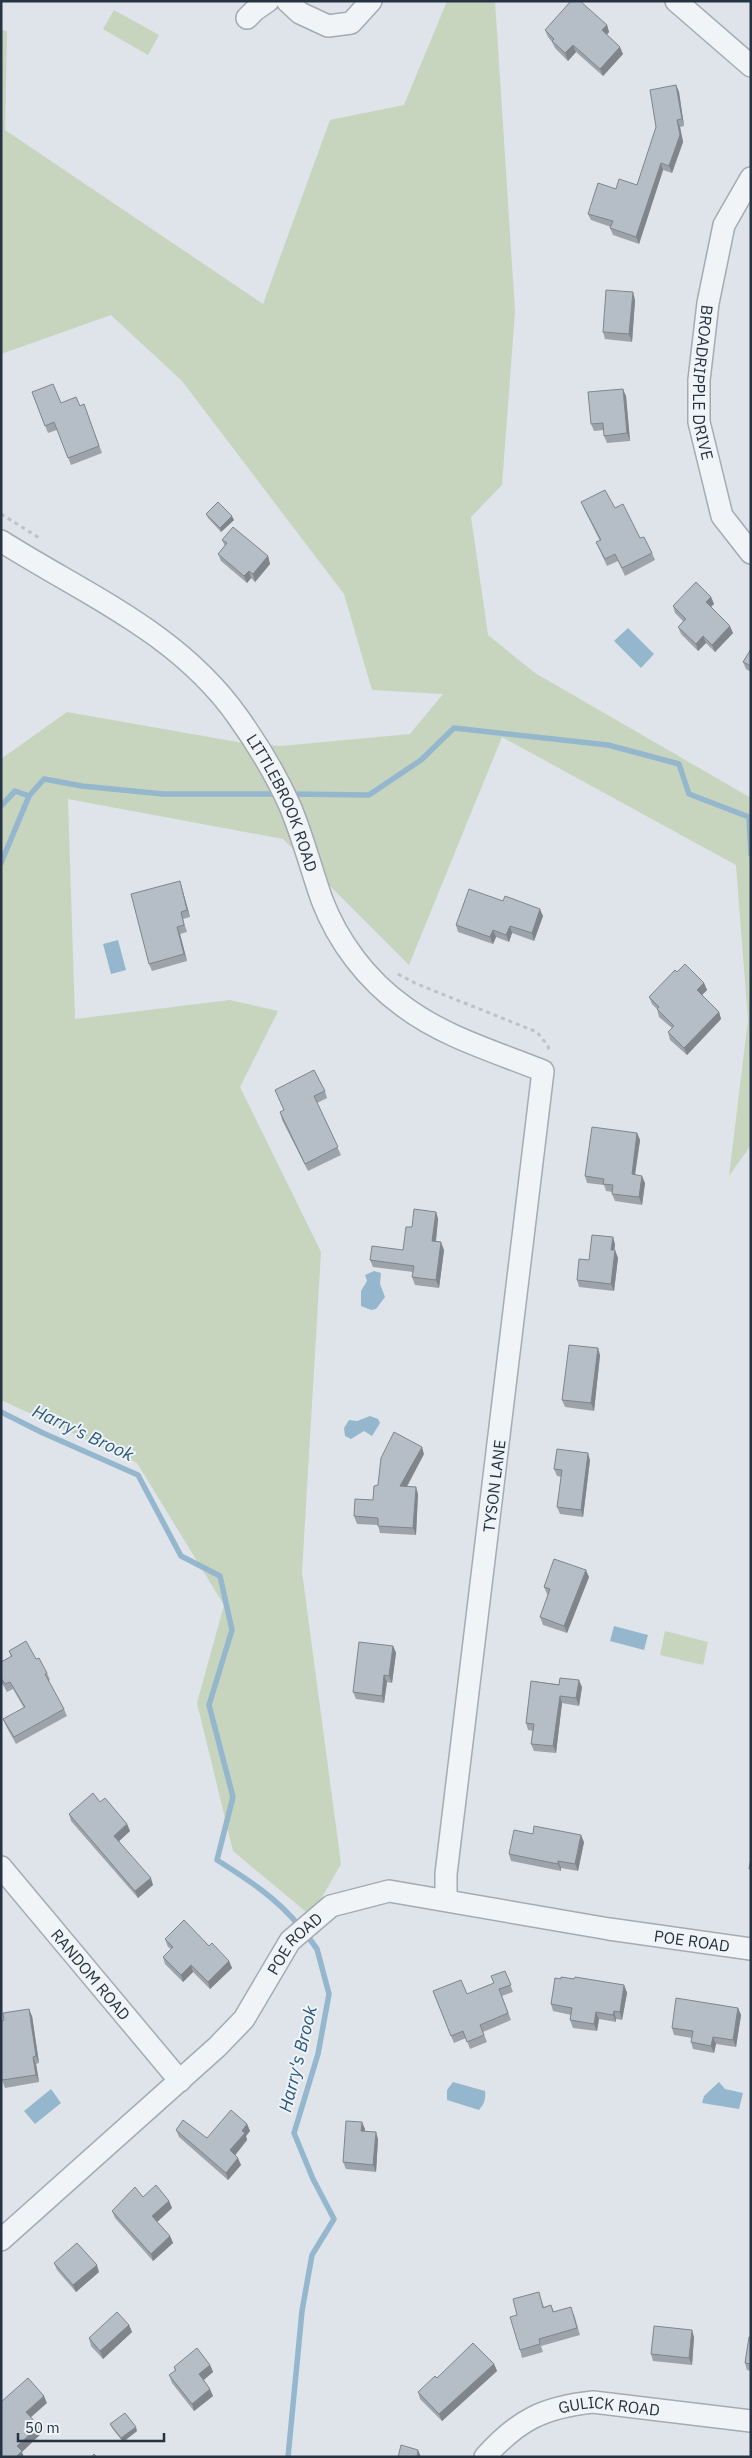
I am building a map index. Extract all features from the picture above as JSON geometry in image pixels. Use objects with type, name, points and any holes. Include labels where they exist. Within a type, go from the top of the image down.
[{"type":"street","points":[[247,18],[268,1]]},
{"type":"street","points":[[287,1],[300,13],[328,26],[351,23],[371,1]]},
{"type":"street","points":[[676,1],[751,66]]},
{"type":"street","name":"BROADRIPPLE DRIVE","points":[[751,178],[724,225],[708,303],[699,380],[699,422],[722,516],[751,554]]},
{"type":"street","name":"LITTLEBROOK ROAD","points":[[1,541],[132,617],[171,646],[207,679],[238,716],[267,761],[290,806],[323,901],[337,931],[355,959],[377,984],[403,1006],[427,1022],[453,1035],[547,1065]]},
{"type":"street","name":"TYSON LANE","points":[[446,1900],[446,1874],[547,1065]]},
{"type":"street","name":"RANDOM ROAD","points":[[1,1867],[180,2081]]},
{"type":"street","name":"POE ROAD","points":[[1,2240],[180,2081],[244,2019],[290,1941],[331,1906],[389,1891],[609,1929],[751,1949]]},
{"type":"street","name":"GULICK ROAD","points":[[485,2457],[519,2424],[542,2412],[567,2405],[593,2402],[751,2421]]},
{"type":"path","points":[[394,972],[417,984],[537,1032],[548,1046],[547,1065]]},
{"type":"green space","points":[[447,1],[495,1],[515,311],[502,485],[471,517],[488,635],[535,673],[751,798],[751,1145],[729,1176],[748,1020],[736,865],[502,737],[409,965],[283,839],[68,799],[75,1019],[230,1000],[278,1011],[240,1087],[321,1252],[302,1572],[341,1864],[311,1916],[233,1851],[197,1703],[224,1605],[137,1463],[1,1400],[1,759],[67,712],[243,743],[281,746],[410,734],[443,694],[372,690],[344,594],[182,381],[111,315],[1,354],[1,30],[7,31],[5,130],[263,304],[330,120],[404,105]]},
{"type":"green space","points":[[114,10],[159,35],[148,55],[103,29]]},
{"type":"green space","points":[[665,1631],[708,1642],[703,1665],[660,1655]]},
{"type":"water","points":[[628,628],[654,654],[641,668],[614,641]]},
{"type":"water","points":[[118,940],[126,970],[111,974],[103,944]]},
{"type":"water","points":[[374,1271],[381,1273],[380,1284],[385,1297],[376,1309],[371,1310],[361,1306],[361,1291],[367,1281],[365,1275]]},
{"type":"water","points":[[370,1416],[378,1419],[380,1423],[372,1436],[364,1431],[351,1439],[345,1436],[344,1428],[349,1420],[357,1421]]},
{"type":"water","points":[[614,1626],[648,1635],[644,1650],[610,1641]]},
{"type":"water","points":[[453,2082],[485,2091],[484,2101],[479,2110],[447,2100],[447,2090]]},
{"type":"water","points":[[719,2082],[725,2089],[743,2093],[739,2109],[702,2103],[704,2096]]},
{"type":"water","points":[[51,2089],[61,2103],[35,2124],[24,2111]]},
{"type":"building","points":[[571,1],[580,1],[607,25],[602,30],[620,47],[600,69],[573,45],[565,53],[552,41],[554,39],[545,30]]},
{"type":"building","points":[[676,85],[682,119],[677,120],[680,135],[669,166],[661,163],[636,237],[610,228],[613,221],[588,214],[598,183],[616,189],[619,179],[637,185],[656,127],[650,90]]},
{"type":"building","points":[[606,290],[633,292],[629,334],[603,332]]},
{"type":"building","points":[[53,384],[61,403],[76,397],[80,406],[84,404],[99,446],[68,458],[54,422],[45,426],[32,392]]},
{"type":"building","points":[[623,389],[627,433],[604,436],[603,423],[591,424],[588,392]]},
{"type":"building","points":[[605,490],[615,508],[623,504],[640,538],[644,537],[652,553],[622,568],[615,554],[605,559],[596,542],[601,540],[581,502]]},
{"type":"building","points":[[218,502],[232,516],[220,528],[206,514]]},
{"type":"building","points":[[233,527],[268,556],[253,574],[249,571],[244,576],[218,554],[227,543],[222,540]]},
{"type":"building","points":[[696,582],[711,597],[706,602],[730,626],[712,645],[703,636],[696,644],[678,627],[686,619],[673,606]]},
{"type":"building","points":[[751,649],[751,666],[743,662]]},
{"type":"building","points":[[180,881],[187,910],[181,912],[184,925],[177,927],[184,954],[149,964],[131,894]]},
{"type":"building","points":[[469,889],[503,901],[505,896],[540,909],[532,933],[510,926],[506,935],[493,930],[490,937],[456,925]]},
{"type":"building","points":[[685,964],[704,983],[697,990],[719,1012],[684,1048],[668,1032],[674,1026],[657,1009],[659,1007],[649,997],[675,970],[677,972]]},
{"type":"building","points":[[314,1070],[325,1091],[314,1096],[338,1147],[305,1164],[280,1112],[284,1110],[275,1090]]},
{"type":"building","points":[[592,1127],[637,1133],[632,1174],[642,1176],[639,1197],[612,1194],[613,1185],[603,1184],[604,1179],[585,1176]]},
{"type":"building","points":[[414,1209],[436,1212],[432,1241],[441,1242],[436,1280],[412,1277],[414,1266],[370,1260],[372,1246],[403,1250],[406,1227],[412,1227]]},
{"type":"building","points":[[592,1235],[613,1237],[611,1250],[615,1250],[611,1284],[577,1280],[579,1259],[589,1260]]},
{"type":"building","points":[[569,1345],[598,1348],[591,1403],[562,1400]]},
{"type":"building","points":[[394,1432],[422,1447],[400,1486],[416,1487],[413,1528],[378,1526],[378,1518],[354,1516],[355,1499],[373,1500],[374,1486],[378,1485],[381,1458]]},
{"type":"building","points":[[557,1449],[588,1453],[581,1510],[557,1507],[562,1470],[554,1469]]},
{"type":"building","points":[[554,1559],[586,1570],[564,1626],[540,1617],[550,1589],[544,1587]]},
{"type":"building","points":[[26,1641],[36,1659],[39,1658],[47,1673],[45,1674],[64,1709],[14,1737],[3,1719],[25,1707],[10,1682],[5,1684],[1,1678],[1,1662],[12,1656],[9,1651]]},
{"type":"building","points":[[359,1642],[393,1646],[389,1676],[384,1675],[382,1696],[353,1692]]},
{"type":"building","points":[[560,1678],[579,1680],[576,1698],[560,1696],[553,1746],[531,1744],[534,1724],[526,1723],[531,1681],[559,1685]]},
{"type":"building","points":[[93,1793],[100,1802],[105,1798],[127,1824],[114,1836],[151,1878],[135,1891],[69,1814]]},
{"type":"building","points":[[534,1826],[581,1835],[575,1864],[558,1861],[558,1864],[509,1854],[514,1830],[533,1834]]},
{"type":"building","points":[[184,1920],[209,1946],[212,1943],[229,1961],[208,1982],[191,1965],[181,1975],[163,1957],[173,1947],[165,1939]]},
{"type":"building","points":[[505,1971],[511,1985],[499,1989],[508,2013],[480,2025],[484,2035],[467,2042],[463,2031],[451,2036],[433,1991],[461,1980],[467,1994],[494,1983],[491,1976]]},
{"type":"building","points":[[561,1977],[574,1979],[575,1977],[624,1985],[620,2012],[614,2011],[613,2015],[596,2012],[594,2024],[570,2020],[572,2008],[551,2004],[555,1978],[561,1979]]},
{"type":"building","points":[[676,1998],[738,2008],[733,2040],[713,2037],[711,2046],[691,2042],[693,2031],[672,2028]]},
{"type":"building","points":[[29,2009],[36,2056],[33,2057],[36,2075],[2,2080],[1,2021],[4,2020],[3,2013]]},
{"type":"building","points":[[231,2110],[247,2124],[242,2131],[245,2133],[230,2150],[238,2158],[226,2173],[176,2130],[183,2120],[207,2138]]},
{"type":"building","points":[[346,2121],[362,2122],[361,2131],[376,2132],[373,2165],[343,2162]]},
{"type":"building","points":[[156,2185],[169,2201],[152,2216],[170,2236],[151,2254],[112,2211],[135,2187],[143,2197]]},
{"type":"building","points":[[77,2243],[97,2265],[73,2285],[54,2263]]},
{"type":"building","points":[[539,2292],[543,2308],[551,2305],[553,2312],[571,2307],[577,2328],[539,2339],[540,2344],[520,2350],[510,2317],[517,2315],[513,2299]]},
{"type":"building","points":[[117,2312],[129,2325],[100,2351],[89,2338]]},
{"type":"building","points":[[654,2326],[692,2330],[689,2358],[651,2354]]},
{"type":"building","points":[[749,2337],[751,2337],[751,2364],[745,2363]]},
{"type":"building","points":[[473,2343],[494,2364],[439,2414],[418,2392],[435,2376],[437,2378]]},
{"type":"building","points":[[197,2348],[210,2365],[199,2374],[210,2389],[192,2404],[169,2375],[176,2370],[174,2367]]},
{"type":"building","points":[[28,2378],[44,2396],[26,2412],[39,2426],[17,2446],[22,2451],[16,2457],[1,2457],[1,2402]]},
{"type":"building","points":[[125,2413],[136,2427],[121,2438],[110,2424]]},
{"type":"building","points":[[401,2445],[418,2450],[417,2457],[398,2457]]},
{"type":"waterway","points":[[289,794],[369,795],[421,760],[454,728],[608,745],[679,764],[689,794],[749,817],[751,854]]},
{"type":"waterway","points":[[1,806],[15,791],[29,796],[44,779],[82,786],[163,794],[280,794]]},
{"type":"waterway","points":[[1,863],[29,796]]},
{"type":"waterway","name":"Harry's Brook","points":[[1,1412],[43,1433],[138,1475],[181,1556],[220,1576],[232,1630],[209,1705],[233,1797],[217,1860],[272,1898],[300,1927]]},
{"type":"waterway","name":"Harry's Brook","points":[[288,2457],[302,2311],[312,2255],[334,2219],[313,2179],[294,2133],[318,2054],[329,1994],[317,1949],[306,1934]]}]
